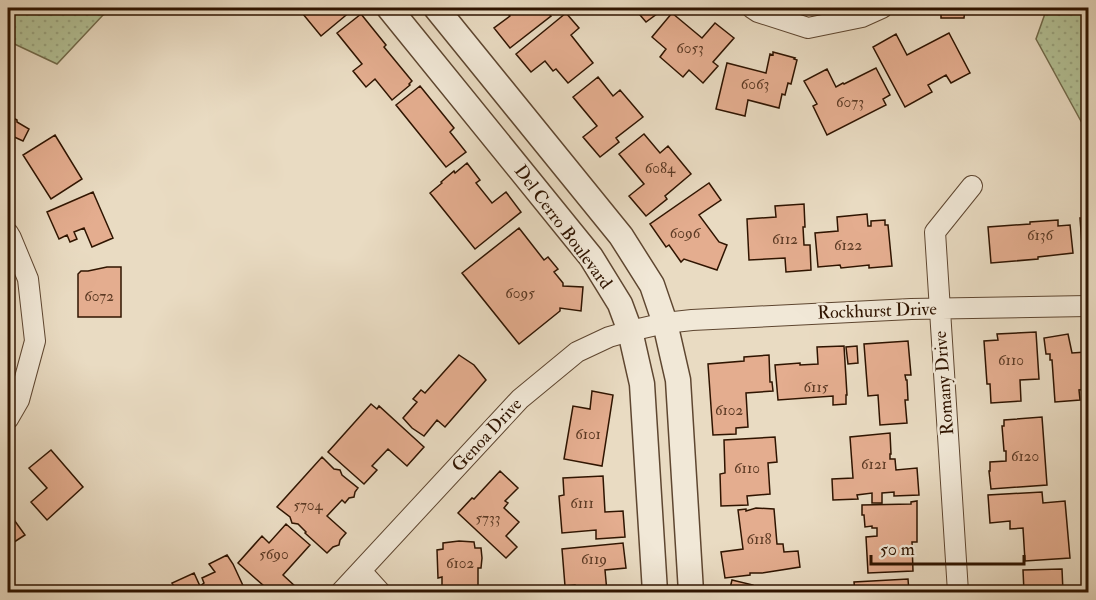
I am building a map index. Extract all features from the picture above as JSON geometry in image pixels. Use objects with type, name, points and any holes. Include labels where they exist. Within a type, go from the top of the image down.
[{"type":"street","name":"Del Cerro Boulevard","points":[[389,8],[591,257],[618,299],[630,331],[642,384],[655,592]]},
{"type":"street","name":"Del Cerro Boulevard","points":[[436,8],[621,236],[652,285],[665,323],[678,380],[691,592]]},
{"type":"street","points":[[752,8],[808,28],[862,17],[882,8]]},
{"type":"street","name":"Romany Drive","points":[[958,592],[935,232],[972,186]]},
{"type":"street","points":[[8,233],[28,279],[35,341],[19,400],[8,419]]},
{"type":"street","name":"Rockhurst Drive","points":[[665,323],[939,309],[1089,306]]},
{"type":"street","name":"Genoa Drive","points":[[340,592],[520,399],[577,352],[609,337],[665,323]]},
{"type":"street","points":[[361,571],[380,592]]},
{"type":"green space","points":[[8,8],[117,8],[103,15],[57,64],[8,41]]},
{"type":"green space","points":[[1047,8],[1088,8],[1088,134],[1036,39]]},
{"type":"building","points":[[298,8],[348,8],[351,11],[321,36]]},
{"type":"building","points":[[503,8],[545,8],[551,16],[510,48],[494,28],[510,16]]},
{"type":"building","points":[[634,8],[665,8],[646,22]]},
{"type":"building","points":[[941,8],[965,8],[964,18],[941,18]]},
{"type":"building","points":[[566,13],[579,28],[571,35],[593,63],[568,83],[556,69],[553,71],[545,61],[531,72],[516,54]]},
{"type":"building","points":[[672,13],[702,38],[715,23],[734,38],[713,62],[718,66],[703,83],[689,70],[683,77],[660,57],[666,49],[652,37]]},
{"type":"building","points":[[361,14],[412,81],[392,100],[375,79],[366,87],[353,71],[362,64],[337,33]]},
{"type":"building","points":[[949,33],[970,73],[951,83],[946,75],[928,85],[932,92],[905,107],[873,47],[896,34],[907,55]]},
{"type":"building","points":[[773,52],[797,60],[791,84],[788,83],[785,95],[782,94],[779,108],[748,100],[745,116],[716,109],[727,63],[766,73],[770,54],[773,55]]},
{"type":"building","points":[[876,68],[890,95],[883,99],[886,105],[827,135],[813,106],[817,104],[804,81],[827,69],[836,87]]},
{"type":"building","points":[[598,77],[613,96],[620,90],[643,117],[616,138],[619,142],[600,157],[583,137],[597,126],[573,97]]},
{"type":"building","points":[[420,86],[454,128],[450,132],[466,152],[446,167],[396,105]]},
{"type":"building","points":[[8,115],[29,129],[23,141],[10,135],[8,140]]},
{"type":"building","points":[[644,134],[660,153],[668,146],[691,174],[665,196],[667,199],[646,216],[629,196],[644,184],[619,154]]},
{"type":"building","points":[[55,135],[82,179],[51,199],[23,155]]},
{"type":"building","points":[[467,163],[480,180],[476,183],[492,203],[506,192],[521,212],[475,249],[430,193],[454,171],[455,173]]},
{"type":"building","points":[[709,183],[721,200],[699,215],[719,242],[727,245],[717,270],[684,259],[681,262],[669,245],[666,247],[650,224]]},
{"type":"building","points":[[93,192],[113,238],[92,247],[84,228],[74,232],[77,239],[70,242],[67,235],[59,239],[47,212]]},
{"type":"building","points":[[804,204],[804,245],[810,245],[811,270],[786,272],[785,258],[749,260],[747,219],[776,217],[775,206]]},
{"type":"building","points":[[867,214],[868,226],[871,226],[871,221],[885,220],[885,225],[888,225],[892,266],[818,267],[815,233],[838,231],[837,217]]},
{"type":"building","points":[[1080,218],[1088,218],[1088,258],[1083,258]]},
{"type":"building","points":[[1058,220],[1058,226],[1070,225],[1073,253],[991,263],[988,227]]},
{"type":"building","points":[[519,228],[544,260],[548,257],[558,269],[554,272],[563,286],[583,287],[581,311],[560,308],[560,311],[519,344],[462,273]]},
{"type":"building","points":[[121,267],[121,317],[78,317],[78,274],[81,271]]},
{"type":"building","points":[[1036,332],[1039,379],[1020,380],[1021,401],[991,403],[990,384],[987,384],[984,341],[998,340],[997,334]]},
{"type":"building","points":[[1068,334],[1072,353],[1086,352],[1088,348],[1088,393],[1087,389],[1079,390],[1080,400],[1055,402],[1052,360],[1050,360],[1050,354],[1046,354],[1044,338]]},
{"type":"building","points":[[908,341],[911,375],[905,375],[908,400],[905,400],[907,423],[880,425],[878,395],[868,396],[864,344]]},
{"type":"building","points":[[844,346],[846,404],[833,405],[833,396],[778,400],[775,365],[818,364],[817,347]]},
{"type":"building","points":[[857,346],[858,363],[848,364],[846,347]]},
{"type":"building","points":[[459,355],[474,365],[486,380],[445,427],[437,420],[424,436],[403,418],[417,402],[413,399],[421,390],[425,393]]},
{"type":"building","points":[[769,355],[770,382],[772,382],[773,391],[746,393],[748,427],[736,428],[736,434],[713,435],[708,364],[744,361],[744,357]]},
{"type":"building","points":[[592,391],[613,395],[602,466],[564,459],[573,406],[590,409]]},
{"type":"building","points":[[371,404],[377,409],[379,406],[424,447],[407,466],[388,449],[372,466],[377,470],[364,484],[328,452]]},
{"type":"building","points":[[1042,417],[1047,485],[991,489],[990,462],[1006,461],[1002,426],[1004,426],[1004,420]]},
{"type":"building","points":[[890,433],[890,459],[895,459],[896,470],[917,468],[919,495],[894,496],[894,492],[882,493],[882,503],[872,503],[872,493],[857,495],[858,499],[833,500],[832,479],[853,478],[850,437]]},
{"type":"building","points":[[775,437],[777,462],[768,463],[770,494],[747,496],[748,505],[721,506],[720,474],[725,473],[724,440]]},
{"type":"building","points":[[51,450],[83,487],[47,520],[31,502],[47,488],[29,468]]},
{"type":"building","points":[[322,457],[334,469],[340,470],[342,475],[358,488],[354,497],[349,498],[345,503],[342,500],[327,516],[346,533],[339,545],[327,553],[277,507]]},
{"type":"building","points":[[500,471],[518,488],[505,501],[508,503],[504,508],[519,522],[506,536],[517,547],[506,558],[458,513]]},
{"type":"building","points":[[603,476],[605,512],[623,511],[625,537],[596,539],[596,530],[562,533],[559,496],[564,495],[563,478]]},
{"type":"building","points":[[1042,492],[1043,503],[1065,501],[1070,558],[1025,561],[1023,528],[1010,529],[1010,521],[990,523],[988,495]]},
{"type":"building","points":[[917,501],[917,542],[912,542],[913,571],[868,573],[866,537],[877,536],[877,528],[865,527],[862,505],[911,504]]},
{"type":"building","points":[[756,508],[774,509],[777,544],[783,544],[784,552],[798,551],[800,567],[725,578],[721,552],[743,549],[738,510],[746,509],[746,511]]},
{"type":"building","points":[[12,517],[25,535],[8,546],[8,520]]},
{"type":"building","points":[[286,524],[310,545],[283,575],[297,588],[292,592],[265,592],[261,589],[264,586],[238,563],[262,536],[269,543]]},
{"type":"building","points":[[474,542],[475,548],[481,548],[478,592],[442,592],[442,577],[438,578],[437,550],[443,549],[443,543]]},
{"type":"building","points":[[623,543],[626,568],[605,570],[607,592],[576,592],[575,585],[565,586],[562,549]]},
{"type":"building","points":[[227,555],[246,592],[177,592],[172,583],[194,573],[200,586],[204,583],[202,578],[215,572],[209,564]]},
{"type":"building","points":[[1062,569],[1063,592],[1024,592],[1023,570]]},
{"type":"building","points":[[908,579],[909,592],[855,592],[854,582]]},
{"type":"building","points":[[732,580],[753,585],[753,590],[784,588],[784,592],[729,592]]}]
